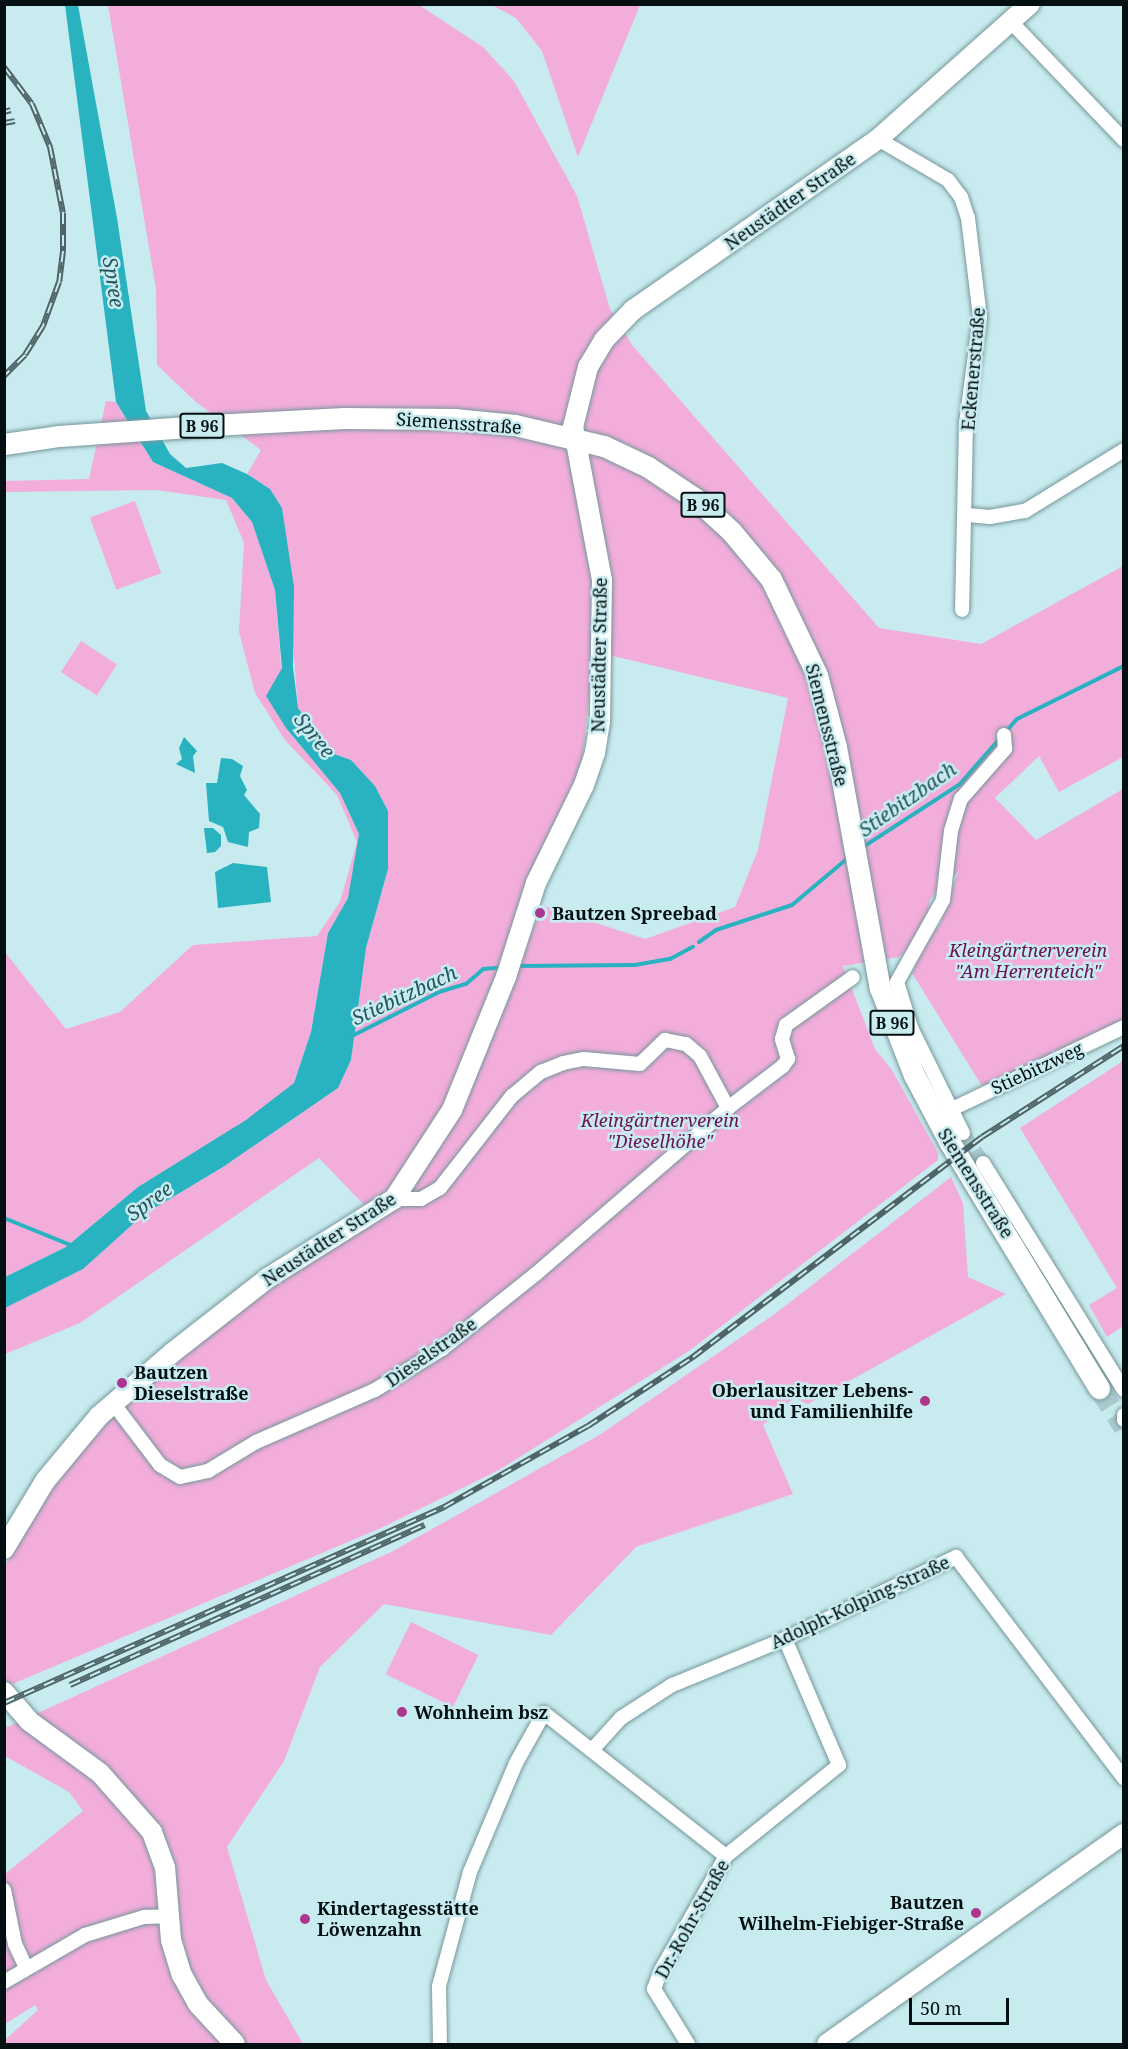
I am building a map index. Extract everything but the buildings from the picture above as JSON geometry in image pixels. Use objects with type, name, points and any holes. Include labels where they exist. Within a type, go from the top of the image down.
[{"type":"main road","name":"Siemensstraße","points":[[4,444],[59,436],[344,418],[454,419],[515,425],[573,437],[618,452],[674,482],[731,531],[771,579],[817,675],[836,747],[860,893],[880,987],[914,1075],[950,1143],[1099,1388]]},
{"type":"street","name":"Neustädter Straße","points":[[4,1549],[45,1481],[86,1430],[113,1403],[268,1278],[394,1199],[452,1110],[509,966],[536,883],[584,785],[598,736],[602,580],[594,523],[573,437],[588,367],[620,321],[878,139],[1013,24],[1030,4]]},
{"type":"street","points":[[1013,24],[1124,140]]},
{"type":"street","name":"Eckenerstraße","points":[[878,139],[948,180],[961,197],[968,218],[980,317],[966,423],[967,515],[962,610]]},
{"type":"street","points":[[967,515],[990,517],[1025,511],[1124,450]]},
{"type":"street","points":[[963,1133],[912,1030],[897,982],[943,900],[951,831],[960,799],[1005,749],[1004,735]]},
{"type":"street","name":"Dieselstraße","points":[[113,1403],[144,1447],[170,1474],[180,1477],[208,1471],[265,1438],[375,1390],[442,1349],[605,1218],[728,1108],[789,1059],[782,1039],[786,1025],[853,977]]},
{"type":"street","name":"Stiebitzweg","points":[[951,1110],[1124,1027]]},
{"type":"street","points":[[394,1199],[421,1199],[440,1188],[512,1096],[541,1072],[563,1063],[584,1059],[640,1064],[664,1040],[686,1044],[700,1056],[728,1108]]},
{"type":"street","points":[[982,1163],[1124,1390]]},
{"type":"street","name":"Adolph-Kolping-Straße","points":[[592,1750],[621,1718],[646,1699],[744,1653],[785,1639],[956,1557],[1124,1778]]},
{"type":"street","name":"Dr.-Rohr-Straße","points":[[688,2044],[654,1989],[726,1856],[839,1765],[785,1639]]},
{"type":"street","points":[[4,1692],[35,1726],[100,1773],[152,1832],[165,1867],[167,1916],[177,1962],[189,1988],[209,2018],[235,2044]]},
{"type":"street","points":[[440,2044],[439,1986],[457,1915],[516,1762],[544,1713],[726,1856]]},
{"type":"street","points":[[827,2044],[1124,1834]]},
{"type":"street","points":[[4,1890],[15,1944],[26,1968]]},
{"type":"street","points":[[4,1982],[26,1968],[109,1926],[144,1917],[167,1916]]},
{"type":"green space","points":[[108,5],[419,5],[483,47],[514,81],[577,196],[610,309],[632,345],[879,628],[981,644],[1123,566],[1123,757],[1059,792],[1039,756],[995,798],[1036,840],[1123,789],[1123,1024],[982,1086],[912,973],[919,954],[941,922],[958,872],[930,899],[928,919],[917,940],[899,957],[843,966],[875,1049],[892,1070],[938,1153],[938,1160],[689,1351],[499,1470],[381,1528],[10,1685],[4,1678],[5,1566],[64,1468],[103,1420],[256,1294],[409,1191],[544,906],[645,939],[735,907],[758,850],[788,698],[613,656],[594,646],[582,764],[524,886],[496,984],[447,1109],[396,1188],[365,1206],[319,1158],[80,1323],[5,1354],[5,1308],[83,1269],[143,1215],[223,1167],[338,1088],[351,1060],[366,948],[388,869],[388,811],[375,786],[351,760],[334,754],[298,708],[282,508],[270,489],[247,474],[261,450],[196,402],[157,365],[156,289]]},
{"type":"green space","points":[[492,5],[640,5],[578,157],[542,51],[516,18]]},
{"type":"green space","points":[[106,401],[116,402],[153,462],[232,498],[252,522],[275,590],[286,728],[340,793],[359,834],[356,861],[348,898],[328,933],[311,1032],[294,1083],[247,1120],[138,1187],[66,1247],[5,1277],[4,951],[66,1029],[120,1012],[193,945],[317,936],[340,902],[357,842],[337,795],[285,740],[255,693],[239,632],[244,543],[226,500],[156,490],[5,492],[5,481],[89,479]]},
{"type":"green space","points":[[135,501],[161,573],[116,590],[90,517]]},
{"type":"green space","points":[[81,641],[117,664],[97,695],[61,672]]},
{"type":"green space","points":[[1123,1061],[1123,1326],[1107,1337],[1089,1305],[1117,1288],[1020,1128]]},
{"type":"green space","points":[[951,1177],[963,1203],[968,1277],[1006,1294],[808,1404],[794,1398],[763,1425],[793,1494],[636,1547],[551,1635],[384,1604],[320,1667],[284,1761],[227,1847],[266,1980],[303,2044],[5,2044],[5,2040],[38,2010],[35,2005],[5,2024],[5,1874],[83,1811],[69,1792],[5,1756],[5,1728],[393,1551],[601,1434],[776,1313]]},
{"type":"green space","points":[[411,1622],[478,1655],[453,1707],[386,1674]]},
{"type":"water","name":"Spree","points":[[65,5],[78,5],[117,218],[146,411],[170,454],[186,468],[222,463],[247,474],[270,489],[282,508],[294,587],[293,667],[298,708],[334,754],[351,760],[375,786],[388,811],[388,869],[366,948],[351,1060],[338,1088],[223,1167],[143,1215],[83,1269],[5,1308],[5,1277],[66,1247],[138,1187],[246,1120],[294,1083],[311,1032],[328,933],[348,898],[359,834],[340,793],[286,728],[266,696],[282,668],[275,590],[252,522],[232,498],[153,462],[116,402]]},
{"type":"water","points":[[184,737],[197,751],[193,756],[195,773],[176,764],[182,759],[179,748]]},
{"type":"water","points":[[221,758],[232,759],[243,766],[240,776],[247,790],[244,795],[260,814],[259,828],[249,832],[248,847],[228,842],[223,827],[209,821],[206,783],[217,783]]},
{"type":"water","points":[[204,828],[213,828],[221,835],[221,846],[215,852],[207,853]]},
{"type":"water","points":[[233,863],[267,867],[271,902],[218,908],[215,872]]},
{"type":"waterway","name":"Stiebitzbach","points":[[863,847],[960,784],[1017,719],[1124,666]]},
{"type":"waterway","name":"Stiebitzbach","points":[[699,942],[716,930],[792,905],[849,857]]},
{"type":"waterway","name":"Stiebitzbach","points":[[517,966],[635,965],[670,959],[693,947]]},
{"type":"waterway","name":"Stiebitzbach","points":[[352,1036],[439,992],[466,984],[483,969],[504,967]]},
{"type":"waterway","points":[[4,1218],[73,1246]]},
{"type":"tunnel","points":[[963,1133],[983,1163]]},
{"type":"tunnel","points":[[1099,1388],[1124,1427]]},
{"type":"railway","points":[[4,67],[32,104],[50,147],[63,213],[63,251],[59,282],[43,326],[25,355],[4,376]]},
{"type":"railway","points":[[4,112],[11,110]]},
{"type":"railway","points":[[4,123],[15,121]]},
{"type":"railway","points":[[4,1703],[444,1507],[588,1426],[693,1357],[982,1137],[1124,1046]]},
{"type":"railway","points":[[70,1685],[425,1525]]},
{"type":"place","name":"Bautzen Spreebad","points":[[540,913]]},
{"type":"place","name":"Bautzen Dieselstraße","points":[[122,1383]]},
{"type":"place","name":"Oberlausitzer Lebens- und Familienhilfe","points":[[925,1401]]},
{"type":"place","name":"Wohnheim bsz","points":[[402,1712]]},
{"type":"place","name":"Bautzen Wilhelm-Fiebiger-Straße","points":[[976,1913]]},
{"type":"place","name":"Kindertagesstätte Löwenzahn","points":[[305,1919]]},
{"type":"park label","name":"Kleingärtnerverein \"Am Herrenteich\"","points":[[1028,961]]},
{"type":"park label","name":"Kleingärtnerverein \"Dieselhöhe\"","points":[[660,1131]]}]
